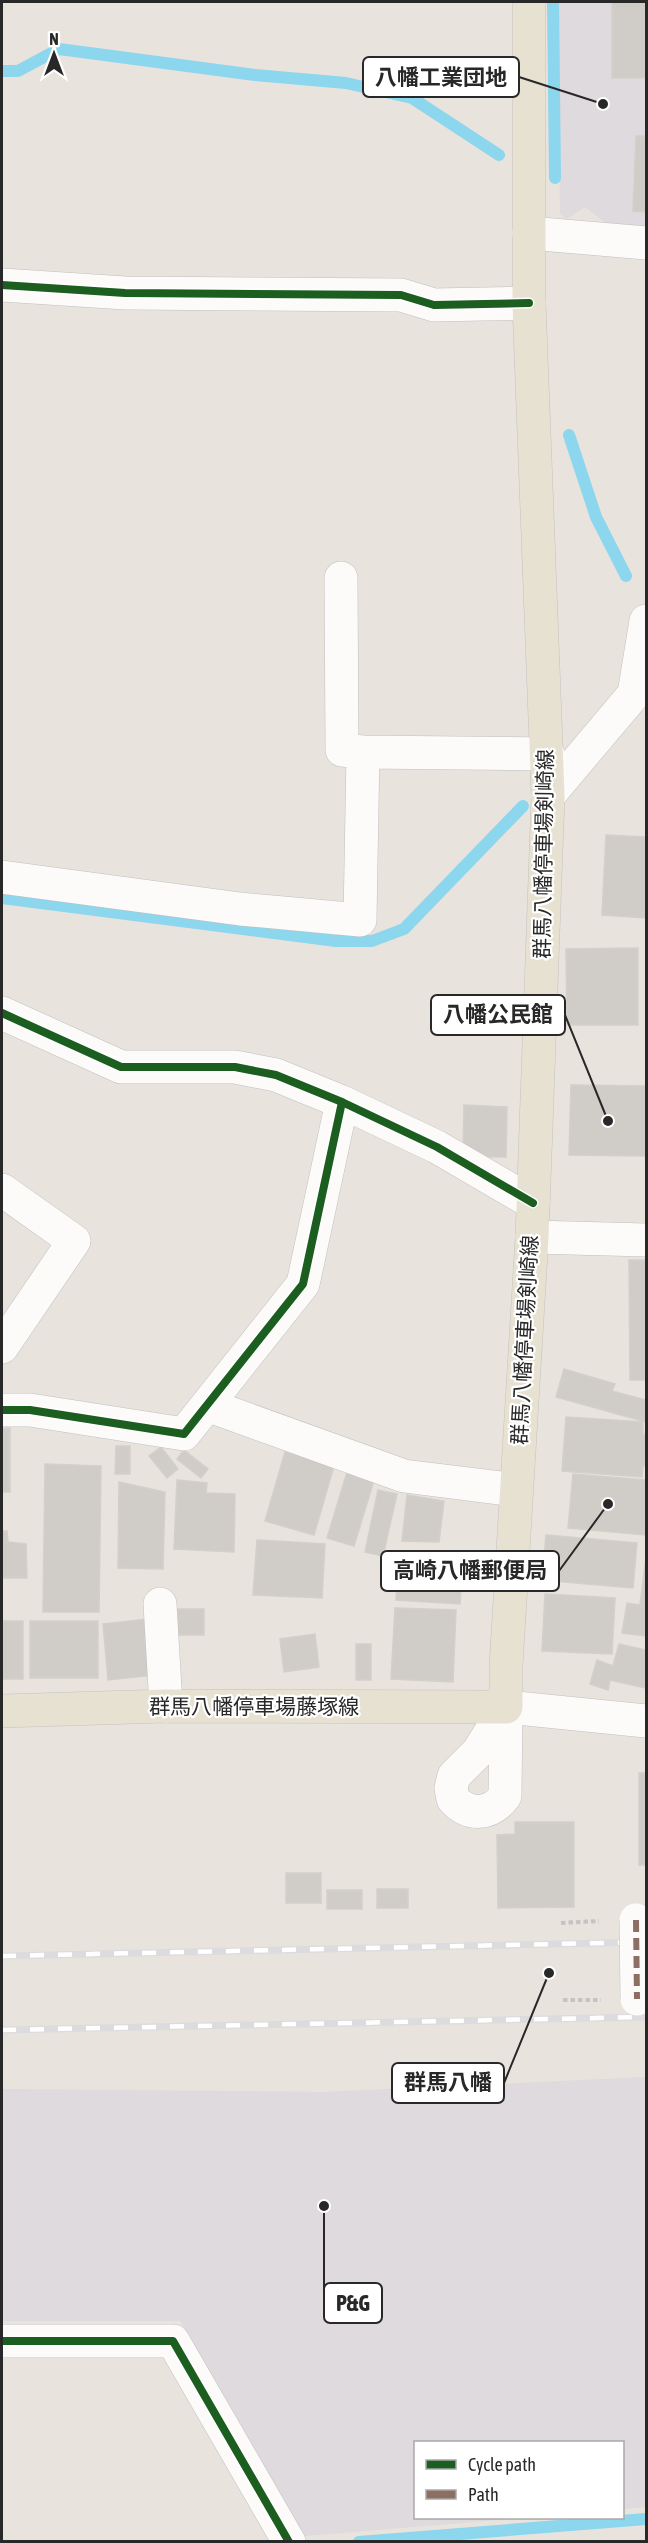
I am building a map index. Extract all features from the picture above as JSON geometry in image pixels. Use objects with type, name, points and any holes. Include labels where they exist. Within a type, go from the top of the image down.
[{"type":"main road","name":"群馬八幡停車場剣崎線","points":[[506,1707],[516,1490],[532,1237],[548,796],[529,303],[529,2]]},
{"type":"main road","name":"群馬八幡停車場藤塚線","points":[[2,1712],[166,1706],[506,1707]]},
{"type":"street","points":[[529,233],[646,243]]},
{"type":"street","points":[[2,285],[125,293],[401,295],[434,305],[529,303]]},
{"type":"street","points":[[341,578],[342,750],[548,754]]},
{"type":"street","points":[[548,796],[634,694],[646,621]]},
{"type":"street","points":[[2,877],[240,909],[360,920],[363,752]]},
{"type":"street","points":[[2,1013],[121,1067],[235,1067],[276,1075],[342,1102],[437,1147],[533,1203]]},
{"type":"street","points":[[2,1410],[30,1410],[184,1434],[303,1284],[342,1102]]},
{"type":"street","points":[[2,1190],[74,1240],[2,1347]]},
{"type":"street","points":[[532,1237],[646,1240]]},
{"type":"street","points":[[207,1405],[404,1476],[516,1490]]},
{"type":"street","points":[[160,1604],[166,1706]]},
{"type":"street","points":[[506,1707],[646,1721]]},
{"type":"street","points":[[636,1920],[637,1999]]},
{"type":"street","points":[[2,2341],[173,2341],[290,2541]]},
{"type":"shaded area","points":[[558,2],[646,2],[646,236],[618,233],[585,207],[567,219],[560,214]]},
{"type":"shaded area","points":[[646,2077],[646,2507],[624,2509],[624,2441],[414,2441],[414,2519],[509,2519],[304,2536],[180,2321],[2,2321],[2,2089],[324,2092]]},
{"type":"building","points":[[612,2],[646,2],[646,78],[612,78]]},
{"type":"building","points":[[636,136],[646,136],[646,212],[633,211]]},
{"type":"building","points":[[606,835],[646,837],[646,918],[602,915]]},
{"type":"building","points":[[638,948],[638,1025],[567,1025],[566,949]]},
{"type":"building","points":[[571,1085],[646,1086],[646,1156],[569,1155]]},
{"type":"building","points":[[464,1105],[507,1107],[506,1157],[463,1157]]},
{"type":"building","points":[[629,1260],[646,1260],[646,1380],[630,1380]]},
{"type":"building","points":[[564,1369],[615,1384],[612,1391],[646,1400],[646,1422],[556,1397]]},
{"type":"building","points":[[566,1417],[643,1422],[643,1434],[646,1435],[646,1466],[643,1466],[642,1477],[562,1471]]},
{"type":"building","points":[[2,1428],[10,1428],[10,1492],[2,1492]]},
{"type":"building","points":[[116,1446],[130,1446],[130,1474],[115,1474]]},
{"type":"building","points":[[161,1447],[178,1469],[167,1478],[149,1456]]},
{"type":"building","points":[[184,1450],[208,1469],[201,1478],[177,1459]]},
{"type":"building","points":[[285,1452],[334,1466],[314,1535],[265,1521]]},
{"type":"building","points":[[45,1464],[101,1466],[99,1612],[43,1612]]},
{"type":"building","points":[[348,1469],[375,1477],[354,1546],[327,1538]]},
{"type":"building","points":[[573,1474],[646,1480],[646,1535],[568,1528]]},
{"type":"building","points":[[177,1480],[207,1483],[206,1493],[235,1494],[234,1552],[174,1549]]},
{"type":"building","points":[[119,1482],[165,1492],[163,1569],[118,1568]]},
{"type":"building","points":[[378,1490],[397,1494],[383,1556],[365,1552]]},
{"type":"building","points":[[407,1495],[444,1501],[439,1542],[402,1541]]},
{"type":"building","points":[[2,1531],[7,1531],[8,1542],[26,1544],[27,1578],[2,1578]]},
{"type":"building","points":[[546,1535],[637,1543],[633,1588],[542,1580]]},
{"type":"building","points":[[257,1540],[325,1544],[322,1598],[253,1595]]},
{"type":"building","points":[[646,1557],[646,1636],[622,1633],[627,1603],[640,1605]]},
{"type":"building","points":[[398,1558],[463,1562],[460,1604],[396,1600]]},
{"type":"building","points":[[545,1594],[615,1598],[612,1654],[542,1651]]},
{"type":"building","points":[[395,1608],[456,1610],[453,1682],[391,1679]]},
{"type":"building","points":[[177,1609],[204,1609],[204,1635],[177,1635]]},
{"type":"building","points":[[148,1619],[154,1675],[108,1680],[103,1624]]},
{"type":"building","points":[[2,1621],[23,1621],[23,1679],[2,1679]]},
{"type":"building","points":[[30,1621],[98,1621],[98,1678],[30,1678]]},
{"type":"building","points":[[315,1634],[319,1667],[284,1672],[280,1639]]},
{"type":"building","points":[[356,1644],[371,1644],[371,1680],[356,1680]]},
{"type":"building","points":[[619,1644],[646,1650],[646,1688],[610,1680],[608,1690],[590,1684],[597,1660],[613,1666]]},
{"type":"building","points":[[639,1773],[646,1773],[646,1865],[639,1865]]},
{"type":"building","points":[[515,1822],[574,1822],[574,1907],[498,1908],[497,1835],[515,1834]]},
{"type":"building","points":[[286,1873],[321,1873],[321,1903],[286,1903]]},
{"type":"building","points":[[377,1889],[408,1889],[408,1908],[377,1908]]},
{"type":"building","points":[[327,1890],[362,1890],[362,1909],[327,1909]]},
{"type":"waterway","points":[[553,2],[555,178]]},
{"type":"waterway","points":[[2,71],[18,71],[59,49],[255,75],[346,83],[412,98],[499,155]]},
{"type":"waterway","points":[[569,435],[596,517],[626,576]]},
{"type":"waterway","points":[[2,898],[336,941],[372,941],[404,929],[523,806]]},
{"type":"waterway","points":[[359,2542],[646,2519]]},
{"type":"railway","points":[[2,1956],[646,1942]]},
{"type":"railway","points":[[2,2030],[646,2017]]},
{"type":"marked path","points":[[636,1920],[637,1999]]},
{"type":"cycle path","points":[[2,285],[125,293],[401,295],[434,305],[529,303]]},
{"type":"cycle path","points":[[2,1013],[121,1067],[235,1067],[276,1075],[342,1102],[437,1147],[533,1203]]},
{"type":"cycle path","points":[[2,1410],[30,1410],[184,1434],[303,1284],[342,1102]]},
{"type":"cycle path","points":[[2,2341],[173,2341],[289,2542]]},
{"type":"place","name":"八幡工業団地","points":[[603,104]]},
{"type":"place","name":"八幡公民館","points":[[608,1121]]},
{"type":"place","name":"高崎八幡郵便局","points":[[608,1504]]},
{"type":"place","name":"群馬八幡","points":[[549,1973]]},
{"type":"place","name":"P&G","points":[[324,2206]]}]
